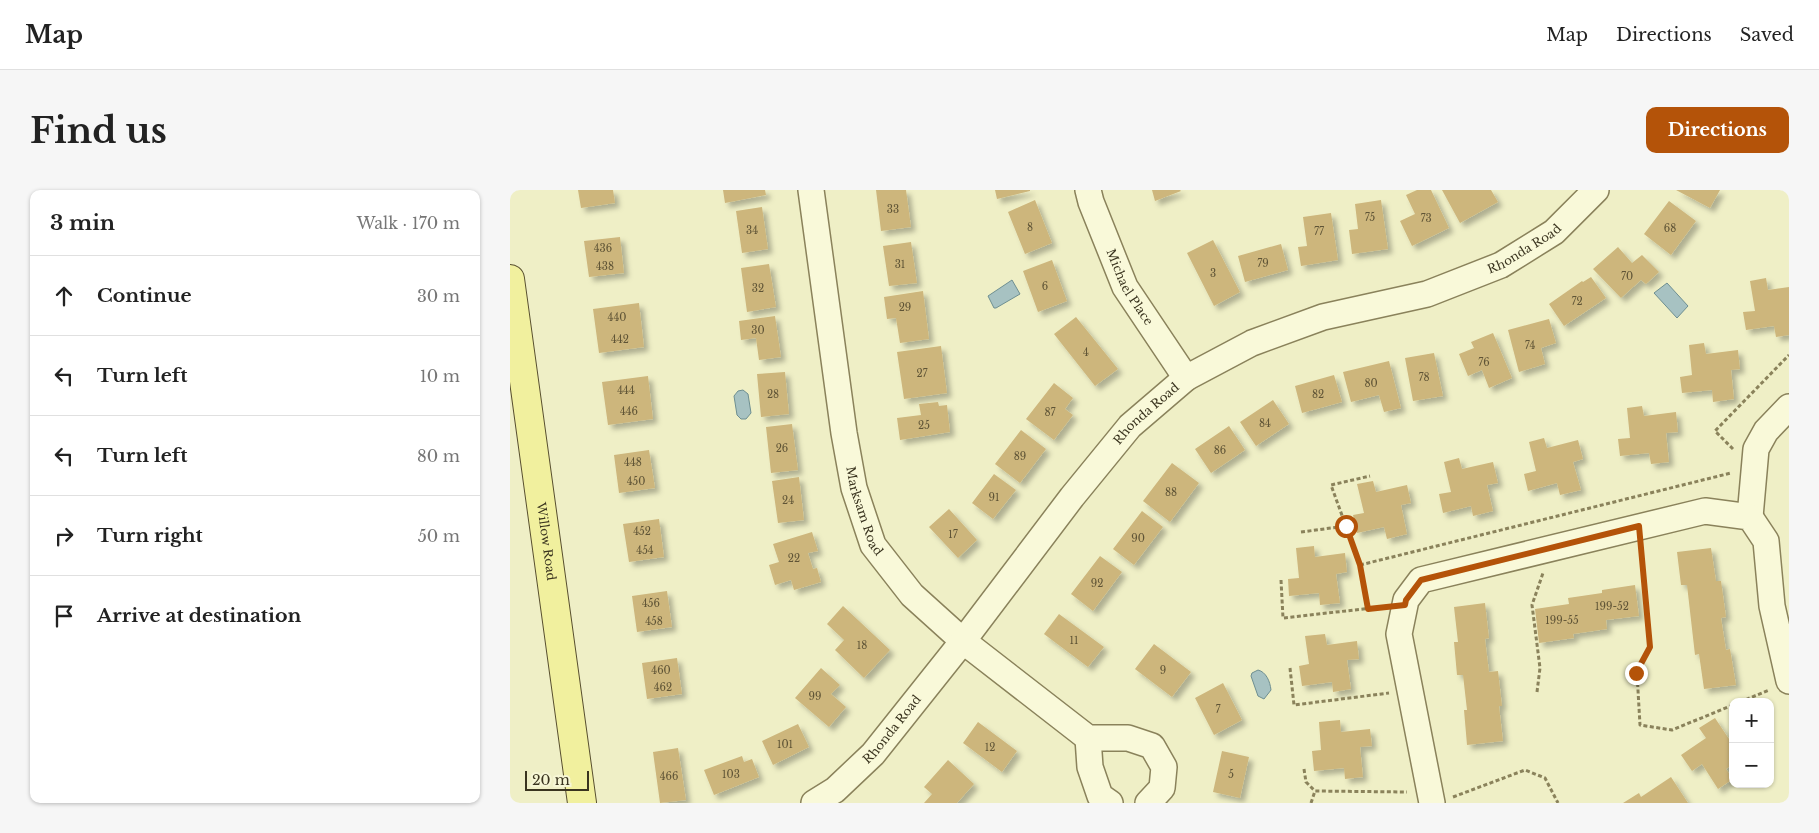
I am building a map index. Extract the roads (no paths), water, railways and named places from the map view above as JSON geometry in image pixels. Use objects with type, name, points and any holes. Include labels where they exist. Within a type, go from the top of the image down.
[{"type":"main road","name":"Willow Road","points":[[510,279],[582,803]]},
{"type":"street","name":"Marksam Road","points":[[811,190],[844,433],[854,488],[872,545],[912,595],[963,641],[1088,738]]},
{"type":"street","name":"Michael Place","points":[[1088,190],[1125,287],[1186,378]]},
{"type":"street","name":"Rhonda Road","points":[[814,803],[835,790],[873,754],[963,641],[1072,497],[1130,426],[1186,378],[1252,343],[1323,317],[1427,294],[1501,266],[1554,232],[1596,190]]},
{"type":"street","points":[[1781,685],[1766,541],[1750,517],[1747,469],[1766,431],[1789,407]]},
{"type":"street","points":[[1435,798],[1399,634],[1406,600],[1421,580],[1705,511],[1750,517]]},
{"type":"street","points":[[1110,803],[1100,796],[1090,767],[1088,738],[1128,738],[1152,746],[1164,767],[1162,788],[1148,803]]},
{"type":"water","points":[[1012,280],[1020,294],[994,308],[988,296]]},
{"type":"water","points":[[1667,283],[1688,306],[1677,318],[1654,293]]},
{"type":"water","points":[[743,390],[748,394],[751,413],[746,419],[741,419],[737,415],[734,396],[738,391]]},
{"type":"water","points":[[1258,670],[1269,680],[1271,690],[1264,699],[1258,696],[1251,676],[1252,673]]}]
